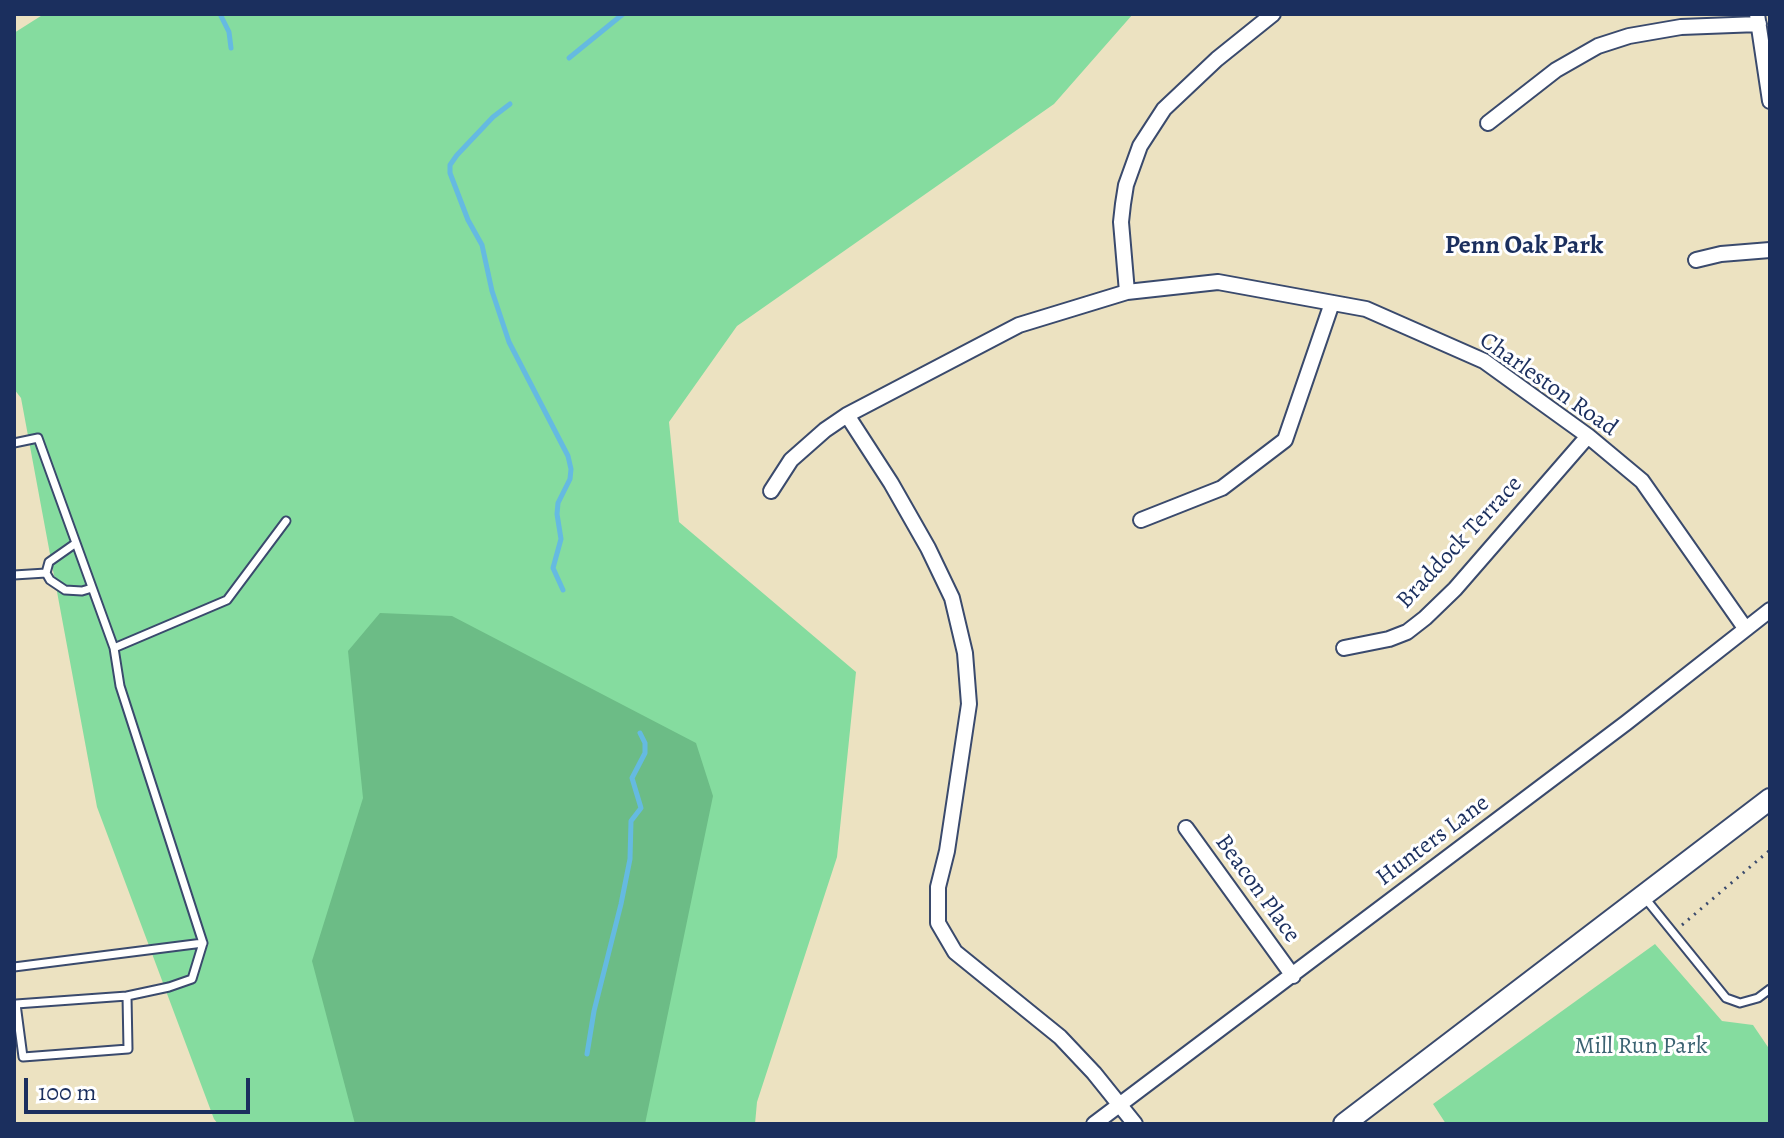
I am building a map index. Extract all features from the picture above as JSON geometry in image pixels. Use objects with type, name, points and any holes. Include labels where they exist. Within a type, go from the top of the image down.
[{"type":"main road","points":[[1350,1122],[1770,799]]},
{"type":"street","points":[[1127,292],[1121,222],[1126,185],[1140,146],[1164,109],[1217,59],[1273,14]]},
{"type":"street","points":[[1488,123],[1556,70],[1598,46],[1629,36],[1681,27],[1758,19],[1770,101]]},
{"type":"street","points":[[1696,260],[1721,254],[1770,250]]},
{"type":"street","name":"Charleston Road","points":[[771,491],[781,472],[801,449],[847,415],[1019,325],[1127,292],[1218,282],[1366,309],[1484,361],[1588,436],[1642,481],[1745,628]]},
{"type":"street","points":[[1141,520],[1222,488],[1285,440],[1332,303]]},
{"type":"street","points":[[847,415],[928,548],[952,598],[965,653],[969,704],[947,851],[938,887],[938,923],[955,952],[1060,1037],[1135,1124]]},
{"type":"street","name":"Braddock Terrace","points":[[1344,648],[1389,639],[1407,632],[1425,618],[1455,589],[1588,436]]},
{"type":"street","name":"Hunters Lane","points":[[1094,1124],[1626,723],[1770,610]]},
{"type":"street","name":"Beacon Place","points":[[1186,828],[1293,976]]},
{"type":"lane","points":[[14,443],[38,438],[114,648],[120,686],[203,943],[192,979],[169,987],[127,996],[15,1004],[23,1057],[128,1049],[127,996]]},
{"type":"lane","points":[[114,648],[227,600],[286,521]]},
{"type":"lane","points":[[76,543],[49,562],[46,573],[50,580],[65,590],[92,588]]},
{"type":"lane","points":[[14,575],[46,573]]},
{"type":"lane","points":[[1643,895],[1726,998],[1740,1003],[1758,998],[1770,989]]},
{"type":"lane","points":[[14,967],[203,943]]},
{"type":"path","points":[[1673,933],[1770,850]]},
{"type":"green space","points":[[44,14],[1133,14],[1054,104],[737,326],[669,422],[679,522],[856,672],[837,857],[757,1102],[755,1124],[218,1124],[214,1119],[97,807],[21,398],[14,389],[14,33]]},
{"type":"green space","points":[[380,613],[452,616],[696,743],[713,796],[645,1124],[355,1124],[312,961],[363,798],[348,651]]},
{"type":"green space","name":"Mill Run Park","points":[[1655,944],[1722,1021],[1753,1025],[1770,1050],[1770,1124],[1446,1124],[1433,1104]]},
{"type":"waterway","points":[[220,14],[229,32],[231,48]]},
{"type":"waterway","points":[[569,58],[623,14]]},
{"type":"waterway","points":[[510,104],[493,117],[457,155],[450,165],[450,173],[468,220],[482,245],[492,291],[509,342],[568,456],[570,479],[558,503],[561,539],[553,568],[563,590]]},
{"type":"waterway","points":[[587,1054],[594,1011],[630,859],[631,821],[641,808],[632,778],[645,753],[645,743],[640,733]]},
{"type":"district","name":"Penn Oak Park","points":[[1524,247]]}]
